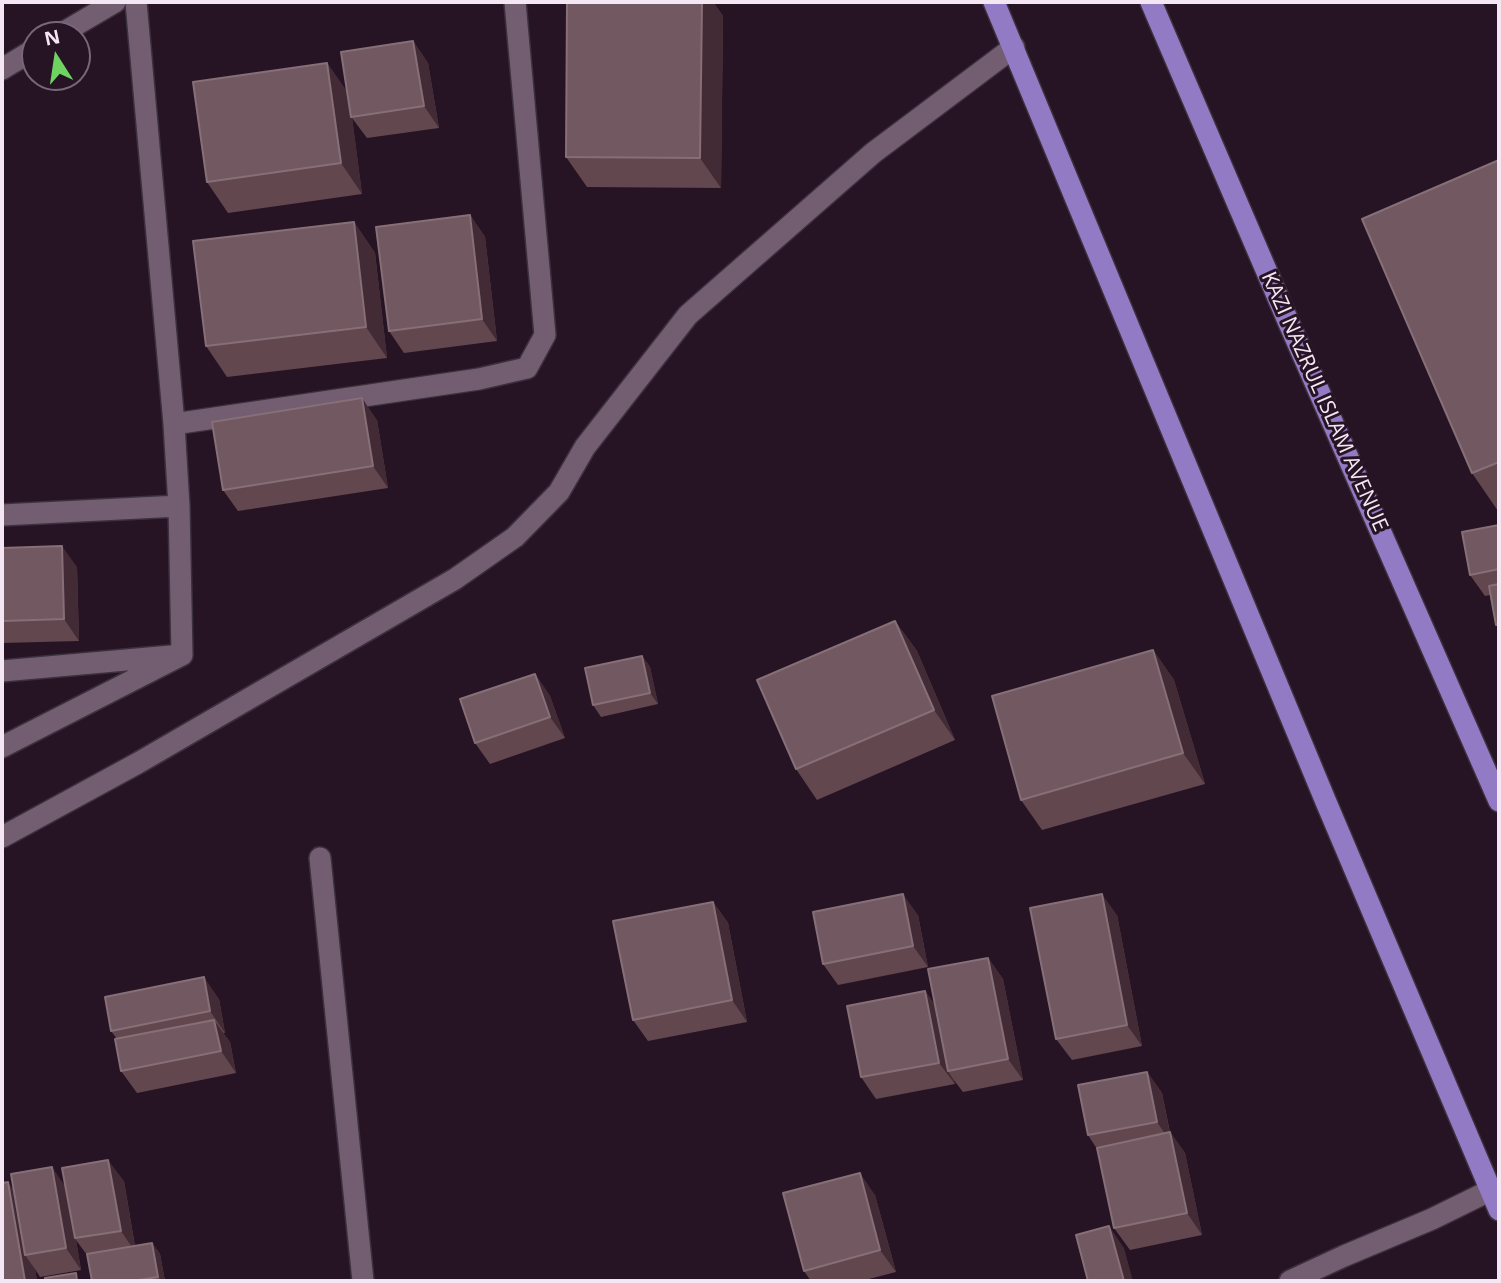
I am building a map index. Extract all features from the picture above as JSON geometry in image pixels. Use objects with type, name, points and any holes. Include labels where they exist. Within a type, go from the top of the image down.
[{"type":"main road","points":[[993,2],[1495,1200]]},
{"type":"main road","name":"KAZI NAZRUL ISLAM AVENUE","points":[[1151,2],[1499,801]]},
{"type":"street","points":[[83,21],[116,2]]},
{"type":"street","points":[[136,2],[174,424],[183,655]]},
{"type":"street","points":[[174,424],[479,379],[527,368],[545,335],[515,2]]},
{"type":"street","points":[[2,837],[138,762],[455,579],[515,537],[559,492],[585,446],[688,315],[873,153],[1014,47]]},
{"type":"street","points":[[2,69],[21,57]]},
{"type":"street","points":[[2,515],[179,506]]},
{"type":"street","points":[[2,671],[183,655]]},
{"type":"street","points":[[2,747],[183,655]]},
{"type":"street","points":[[320,858],[363,1281]]},
{"type":"street","points":[[1290,1281],[1432,1219],[1495,1200]]},
{"type":"building","points":[[567,2],[702,2],[700,158],[566,157]]},
{"type":"building","points":[[413,41],[424,106],[351,117],[341,52]]},
{"type":"building","points":[[327,63],[341,163],[207,182],[193,82]]},
{"type":"building","points":[[1499,160],[1499,462],[1472,473],[1362,219]]},
{"type":"building","points":[[470,215],[482,319],[389,331],[376,227]]},
{"type":"building","points":[[354,222],[366,327],[206,346],[193,241]]},
{"type":"building","points":[[362,398],[373,466],[223,490],[212,422]]},
{"type":"building","points":[[1499,525],[1499,569],[1470,575],[1462,532]]},
{"type":"building","points":[[62,546],[64,619],[2,621],[2,548]]},
{"type":"building","points":[[1499,584],[1499,624],[1496,625],[1489,586]]},
{"type":"building","points":[[895,621],[934,710],[796,769],[757,680]]},
{"type":"building","points":[[1153,650],[1183,753],[1021,800],[992,696]]},
{"type":"building","points":[[642,656],[650,693],[593,705],[585,668]]},
{"type":"building","points":[[535,674],[550,717],[475,743],[460,699]]},
{"type":"building","points":[[903,894],[913,946],[823,964],[813,912]]},
{"type":"building","points":[[1102,894],[1127,1025],[1056,1039],[1030,908]]},
{"type":"building","points":[[713,902],[732,1000],[633,1020],[613,921]]},
{"type":"building","points":[[988,958],[1008,1059],[948,1071],[928,969]]},
{"type":"building","points":[[204,977],[210,1011],[111,1031],[105,997]]},
{"type":"building","points":[[925,991],[939,1063],[861,1077],[847,1006]]},
{"type":"building","points":[[214,1020],[221,1051],[121,1071],[115,1039]]},
{"type":"building","points":[[1147,1072],[1157,1122],[1088,1135],[1078,1085]]},
{"type":"building","points":[[1170,1132],[1187,1213],[1114,1228],[1097,1148]]},
{"type":"building","points":[[108,1160],[121,1231],[75,1238],[62,1168]]},
{"type":"building","points":[[52,1167],[66,1248],[25,1255],[11,1174]]},
{"type":"building","points":[[860,1173],[880,1250],[804,1271],[783,1193]]},
{"type":"building","points":[[8,1182],[25,1281],[2,1281],[2,1183]]},
{"type":"building","points":[[1109,1226],[1124,1281],[1088,1281],[1076,1235]]},
{"type":"building","points":[[152,1243],[158,1277],[132,1281],[92,1281],[87,1254]]},
{"type":"building","points":[[76,1273],[77,1281],[45,1281],[45,1278]]}]
